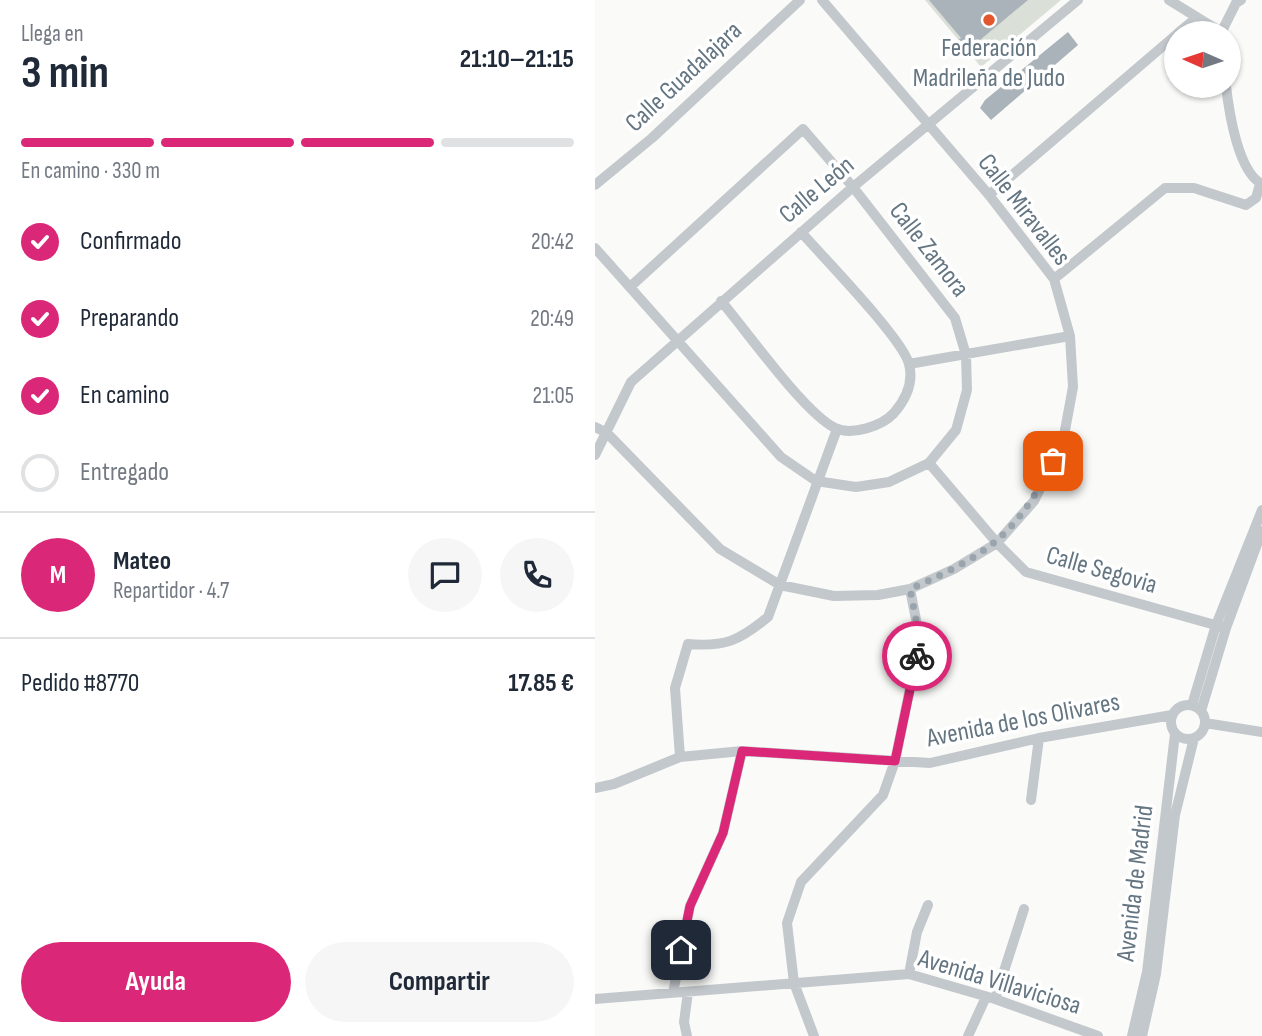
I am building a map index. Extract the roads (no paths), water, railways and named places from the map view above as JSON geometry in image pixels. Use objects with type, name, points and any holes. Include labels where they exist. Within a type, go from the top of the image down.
[{"type":"street","name":"Calle Guadalajara","points":[[595,185],[652,138],[800,0]]},
{"type":"street","name":"Calle Miravalles","points":[[595,427],[607,433],[720,549],[780,585],[834,596],[878,595],[910,589],[954,569],[996,543],[1034,501],[1063,441],[1073,387],[1070,335],[1054,279],[989,195],[823,0]]},
{"type":"street","name":"Calle León","points":[[595,455],[631,382],[853,187],[1078,0]]},
{"type":"street","points":[[1169,0],[1201,21]]},
{"type":"street","points":[[1227,21],[1235,3],[1241,0]]},
{"type":"street","points":[[1192,21],[1196,18]]},
{"type":"street","points":[[989,195],[1164,45]]},
{"type":"street","points":[[1054,279],[1165,188],[1180,185],[1246,205],[1256,198],[1261,184],[1247,172],[1228,98]]},
{"type":"street","name":"Calle Zamora","points":[[595,248],[781,457],[816,481],[856,487],[889,482],[929,463],[956,430],[967,390],[966,355],[955,318],[853,187],[803,129],[630,287]]},
{"type":"street","points":[[721,301],[810,409],[837,429],[865,429],[889,418],[908,397],[909,364],[895,340],[801,232]]},
{"type":"street","points":[[909,364],[1070,335]]},
{"type":"street","points":[[680,757],[675,688],[688,644],[717,646],[744,636],[768,617],[837,429]]},
{"type":"street","name":"Calle Segovia","points":[[929,463],[996,543],[1026,572],[1221,626]]},
{"type":"street","points":[[1197,708],[1183,705],[1172,715],[1171,727],[1175,734],[1184,739],[1194,738],[1201,733],[1205,723],[1197,708],[1221,626],[1262,510]]},
{"type":"street","points":[[1221,626],[1262,531]]},
{"type":"street","points":[[814,1036],[794,983],[787,923],[801,882],[883,795],[895,761],[920,640],[910,589]]},
{"type":"street","name":"Avenida de los Olivares","points":[[595,788],[680,757],[742,751],[930,764],[1039,738],[1172,715]]},
{"type":"street","points":[[1205,723],[1262,732]]},
{"type":"street","name":"Avenida de Madrid","points":[[1132,1036],[1147,972],[1175,734]]},
{"type":"street","points":[[1031,800],[1039,738]]},
{"type":"street","name":"Avenida de Madrid","points":[[1142,1036],[1156,974],[1175,815],[1194,738]]},
{"type":"street","points":[[673,993],[690,906],[723,833],[742,751]]},
{"type":"street","points":[[909,974],[917,932],[928,905]]},
{"type":"street","points":[[968,1036],[990,998],[1024,909]]},
{"type":"street","name":"Avenida Villaviciosa","points":[[595,999],[909,974],[990,998],[1098,1036]]},
{"type":"street","points":[[687,1036],[684,1022],[688,992]]},
{"type":"place","name":"Federación Madrileña de Judo","points":[[989,20]]}]
